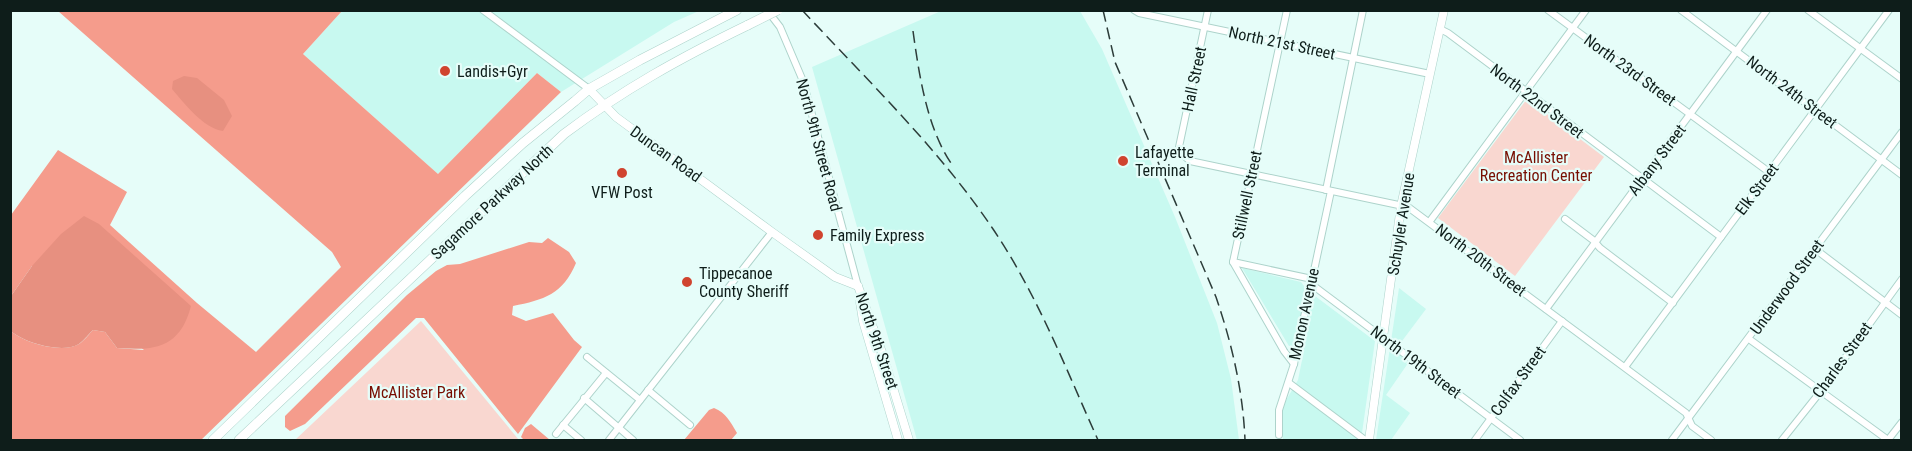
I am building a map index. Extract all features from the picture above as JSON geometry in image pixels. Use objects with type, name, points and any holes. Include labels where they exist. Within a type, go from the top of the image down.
[{"type":"highway","name":"Sagamore Parkway North","points":[[239,441],[555,142],[604,104],[662,68],[778,10]]},
{"type":"highway","name":"Sagamore Parkway North","points":[[213,441],[465,196],[523,143],[589,89],[736,11]]},
{"type":"main road","name":"Schuyler Avenue","points":[[1367,441],[1384,338],[1401,206],[1444,10]]},
{"type":"main road","name":"Duncan Road","points":[[589,89],[616,117],[772,232],[835,277],[858,286]]},
{"type":"main road","name":"North 9th Street","points":[[858,286],[863,321],[898,441]]},
{"type":"main road","name":"North 9th Street","points":[[858,286],[883,355],[909,441]]},
{"type":"street","name":"Duncan Road","points":[[483,10],[589,89]]},
{"type":"street","name":"North 9th Street Road","points":[[766,10],[780,27],[803,81],[858,286]]},
{"type":"street","name":"Hall Street","points":[[1179,147],[1208,10]]},
{"type":"street","name":"Stillwell Street","points":[[1287,10],[1233,262],[1284,351],[1294,364]]},
{"type":"street","name":"Monon Avenue","points":[[1279,435],[1279,410],[1294,364],[1363,10]]},
{"type":"street","name":"North 23rd Street","points":[[1548,10],[1769,172]]},
{"type":"street","points":[[1430,221],[1586,10]]},
{"type":"street","name":"North 24th Street","points":[[1681,10],[1902,175]]},
{"type":"street","name":"Albany Street","points":[[1546,309],[1767,10]]},
{"type":"street","points":[[1808,10],[1902,80]]},
{"type":"street","name":"Elk Street","points":[[1624,367],[1889,10]]},
{"type":"street","name":"North 21st Street","points":[[1134,11],[1430,74]]},
{"type":"street","name":"North 22nd Street","points":[[1440,29],[1721,237]]},
{"type":"street","name":"Underwood Street","points":[[1672,441],[1902,132]]},
{"type":"street","name":"North 20th Street","points":[[1179,147],[1190,161],[1408,207],[1430,221],[1686,413],[1692,426],[1711,441]]},
{"type":"street","points":[[1565,219],[1672,303]]},
{"type":"street","points":[[609,441],[772,232]]},
{"type":"street","points":[[1815,249],[1902,315]]},
{"type":"street","name":"North 19th Street","points":[[1233,262],[1311,281],[1520,441]]},
{"type":"street","name":"Charles Street","points":[[1782,441],[1902,279]]},
{"type":"street","name":"Colfax Street","points":[[1475,441],[1562,321]]},
{"type":"street","points":[[1749,339],[1888,441],[1902,422]]},
{"type":"street","points":[[587,357],[640,400]]},
{"type":"street","points":[[556,434],[606,373]]},
{"type":"street","points":[[1288,383],[1367,441]]},
{"type":"street","points":[[648,390],[690,425]]},
{"type":"street","points":[[584,398],[633,441]]},
{"type":"street","points":[[563,425],[581,441]]},
{"type":"shaded area","points":[[58,11],[342,11],[303,54],[438,174],[537,73],[561,92],[201,440],[11,440],[11,331],[34,343],[63,348],[79,344],[93,330],[105,332],[117,348],[144,350],[32,266],[11,296],[11,215],[58,150],[127,192],[110,225],[256,352],[341,267],[332,252]]},
{"type":"shaded area","points":[[342,11],[699,11],[674,22],[561,92],[537,73],[438,174],[303,54]]},
{"type":"shaded area","points":[[941,11],[1080,11],[1102,49],[1175,217],[1217,323],[1231,379],[1239,440],[917,440],[812,67]]},
{"type":"shaded area","points":[[184,76],[197,78],[224,100],[232,116],[223,131],[208,125],[172,89],[173,81]]},
{"type":"shaded area","points":[[84,216],[99,224],[191,306],[180,331],[173,339],[164,344],[143,349],[117,348],[105,332],[93,330],[79,344],[63,348],[34,343],[11,331],[11,296],[32,266],[61,234]]},
{"type":"shaded area","points":[[548,238],[569,252],[576,263],[571,274],[559,289],[551,294],[513,306],[512,315],[526,321],[553,313],[582,347],[518,434],[424,318],[416,318],[305,424],[290,431],[285,427],[285,416],[407,295],[436,271],[447,265],[460,264],[529,242],[542,243]]},
{"type":"shaded area","points":[[1242,268],[1301,282],[1304,286],[1304,294],[1315,296],[1375,341],[1361,440],[1283,440],[1282,407],[1298,380],[1304,350],[1289,346]]},
{"type":"shaded area","points":[[1399,288],[1426,309],[1399,345],[1413,356],[1386,395],[1410,413],[1391,440],[1376,440]]},
{"type":"shaded area","points":[[714,408],[725,415],[737,433],[731,440],[684,440],[709,410]]},
{"type":"shaded area","points":[[531,424],[550,440],[524,440],[521,437],[525,428]]},
{"type":"green space","name":"McAllister Recreation Center","points":[[1527,99],[1604,157],[1515,276],[1438,218]]},
{"type":"green space","name":"McAllister Park","points":[[421,321],[519,440],[295,440]]},
{"type":"railway","points":[[802,10],[926,143],[993,229],[1037,306],[1098,440]]},
{"type":"railway","points":[[1103,10],[1115,62],[1216,297],[1236,368],[1245,440]]},
{"type":"railway","points":[[913,31],[921,83],[930,119],[944,152],[953,166]]},
{"type":"place","name":"Landis+Gyr","points":[[445,71]]},
{"type":"place","name":"Lafayette Terminal","points":[[1123,161]]},
{"type":"place","name":"VFW Post","points":[[622,173]]},
{"type":"place","name":"Family Express","points":[[818,235]]},
{"type":"place","name":"Tippecanoe County Sheriff","points":[[687,282]]}]
